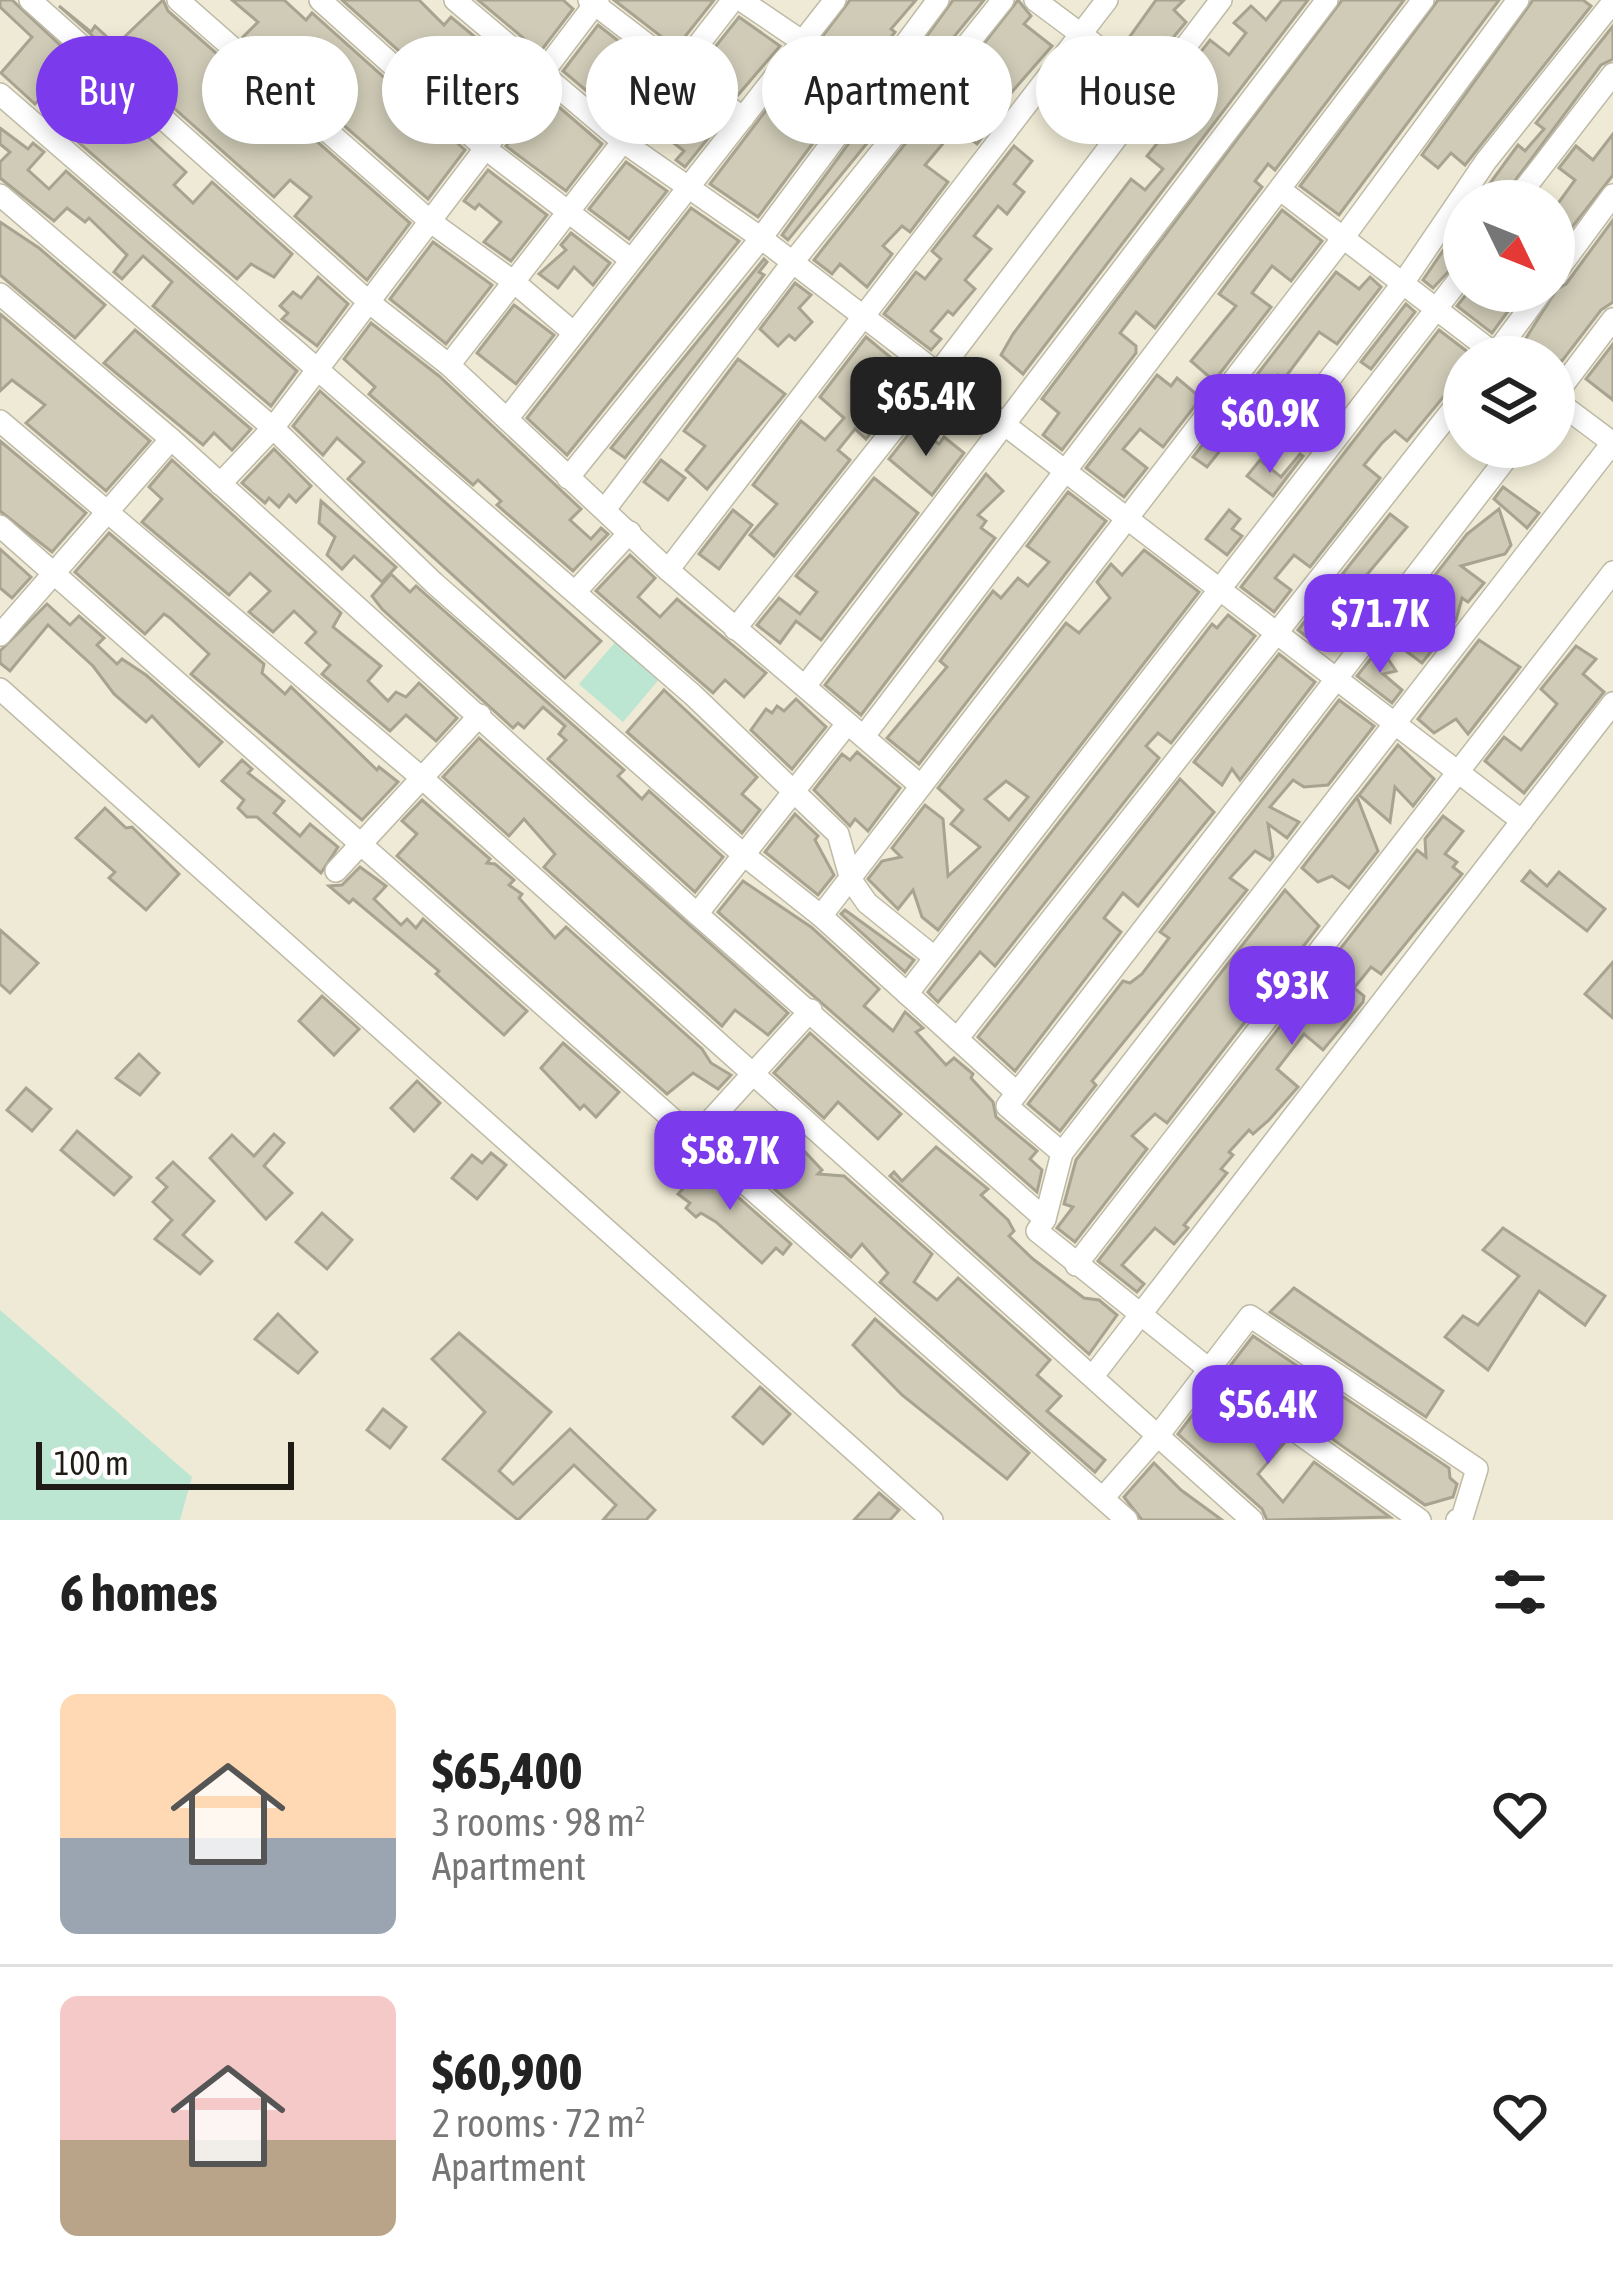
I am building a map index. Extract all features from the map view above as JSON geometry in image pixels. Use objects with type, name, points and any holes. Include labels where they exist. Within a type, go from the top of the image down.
[{"type":"street","points":[[30,0],[370,303],[449,365],[735,629],[922,785]]},
{"type":"street","points":[[178,0],[431,222],[574,333]]},
{"type":"street","points":[[320,0],[486,149],[630,259]]},
{"type":"street","points":[[455,0],[496,36]]},
{"type":"street","points":[[709,36],[737,0],[793,36]]},
{"type":"street","points":[[807,36],[835,0]]},
{"type":"street","points":[[568,478],[761,238],[938,0]]},
{"type":"street","points":[[606,508],[792,263],[1003,0]]},
{"type":"street","points":[[1035,0],[1081,35]]},
{"type":"street","points":[[668,570],[1107,0]]},
{"type":"street","points":[[1194,36],[1221,0]]},
{"type":"street","points":[[806,685],[1327,0]]},
{"type":"street","points":[[697,914],[1066,472],[1424,0]]},
{"type":"street","points":[[821,916],[1129,520],[1518,0]]},
{"type":"street","points":[[562,48],[594,2],[635,36]]},
{"type":"street","points":[[1289,432],[1403,284],[1486,161],[1610,4]]},
{"type":"street","points":[[1531,180],[1613,74]]},
{"type":"street","points":[[562,93],[586,112]]},
{"type":"street","points":[[0,94],[575,592],[795,792],[838,834],[851,880],[867,903],[934,957]]},
{"type":"street","points":[[507,419],[762,94]]},
{"type":"street","points":[[738,114],[743,118]]},
{"type":"street","points":[[220,484],[273,428],[490,144]]},
{"type":"street","points":[[449,365],[620,144]]},
{"type":"street","points":[[626,144],[761,238],[1522,821]]},
{"type":"street","points":[[735,629],[1113,144]]},
{"type":"street","points":[[1282,191],[1471,336]]},
{"type":"street","points":[[0,195],[273,428],[434,583],[744,855],[821,916],[1018,1093]]},
{"type":"street","points":[[1575,247],[1613,195]]},
{"type":"street","points":[[0,294],[171,439],[697,914],[1045,1219]]},
{"type":"street","points":[[907,994],[1443,303]]},
{"type":"street","points":[[1575,370],[1613,319]]},
{"type":"street","points":[[1420,1520],[1210,1370],[1037,1231],[1045,1219],[1062,1153],[1613,443],[1575,414]]},
{"type":"street","points":[[0,421],[422,778],[1252,1520]]},
{"type":"street","points":[[957,1039],[1443,422]]},
{"type":"street","points":[[0,635],[171,439]]},
{"type":"street","points":[[1062,1153],[1007,1106],[1500,468]]},
{"type":"street","points":[[0,526],[1127,1520]]},
{"type":"street","points":[[575,592],[630,532]]},
{"type":"street","points":[[1076,1265],[1613,572]]},
{"type":"street","points":[[0,688],[932,1520]]},
{"type":"street","points":[[1093,1376],[1613,703]]},
{"type":"street","points":[[336,871],[480,715]]},
{"type":"street","points":[[668,1168],[811,1010]]},
{"type":"street","points":[[1103,1498],[1157,1438],[1250,1316],[1477,1468],[1461,1519]]},
{"type":"green space","points":[[618,639],[661,677],[623,722],[579,684]]},
{"type":"green space","points":[[0,1310],[192,1477],[180,1520],[0,1520]]},
{"type":"building","points":[[0,0],[12,0],[50,36],[36,36],[35,104],[1,73],[32,37],[0,7]]},
{"type":"building","points":[[163,0],[168,11],[202,41],[202,133],[178,112],[178,36],[125,36]]},
{"type":"building","points":[[232,0],[284,0],[306,20],[312,13],[338,36],[244,36],[258,22]]},
{"type":"building","points":[[342,0],[419,0],[444,25],[451,17],[474,36],[382,36]]},
{"type":"building","points":[[478,0],[563,0],[573,9],[552,36],[521,36]]},
{"type":"building","points":[[614,0],[714,0],[686,36],[660,36]]},
{"type":"building","points":[[850,0],[916,0],[891,29],[892,36],[823,36]]},
{"type":"building","points":[[953,0],[984,0],[955,36],[927,36]]},
{"type":"building","points":[[1018,0],[1031,16],[1024,24],[1039,36],[1036,64],[1012,92],[1012,36],[990,36]]},
{"type":"building","points":[[1156,0],[1184,0],[1174,10],[1186,22],[1174,36],[1130,36]]},
{"type":"building","points":[[1282,0],[1308,0],[1218,118],[1218,46],[1229,55],[1246,33],[1234,23],[1251,6],[1266,20]]},
{"type":"building","points":[[1342,0],[1404,0],[1275,170],[1268,164],[1255,181],[1262,187],[1155,328],[1136,312],[1120,333],[1136,346],[1136,353],[1062,450],[1043,435],[1059,413],[1042,399]]},
{"type":"building","points":[[1438,0],[1499,0],[1339,215],[1300,186]]},
{"type":"building","points":[[1533,0],[1583,0],[1591,6],[1465,165],[1451,153],[1438,168],[1422,155]]},
{"type":"building","points":[[59,6],[91,32],[95,26],[106,36],[93,36]]},
{"type":"building","points":[[739,17],[766,36],[762,36],[762,67],[738,95],[738,36],[724,36]]},
{"type":"building","points":[[598,25],[612,36],[590,36]]},
{"type":"building","points":[[1613,26],[1613,59],[1601,65],[1516,180],[1492,180],[1518,145],[1525,151],[1544,129],[1536,123]]},
{"type":"building","points":[[586,41],[586,90],[563,71]]},
{"type":"building","points":[[358,54],[382,76],[382,144],[458,144],[465,150],[428,199],[358,138]]},
{"type":"building","points":[[562,110],[586,130],[586,144],[602,144],[566,191],[506,146],[562,144]]},
{"type":"building","points":[[762,116],[762,144],[812,144],[758,217],[710,184]]},
{"type":"building","points":[[0,128],[28,149],[33,143],[44,152],[28,170],[49,189],[66,171],[297,371],[271,406],[153,306],[172,282],[143,256],[122,279],[114,272],[127,255],[89,218],[85,222],[67,208],[54,221],[0,178],[0,162],[10,152],[0,144]]},
{"type":"building","points":[[1613,134],[1613,175],[1575,223],[1575,180],[1559,168],[1576,146],[1593,160]]},
{"type":"building","points":[[80,144],[156,144],[186,172],[174,185],[193,203],[212,182],[292,254],[274,277],[251,264],[237,279]]},
{"type":"building","points":[[214,144],[320,144],[410,223],[367,280],[295,216],[311,197],[290,180],[274,197]]},
{"type":"building","points":[[675,144],[704,144],[685,167],[676,160],[684,151]]},
{"type":"building","points":[[848,144],[866,144],[788,240],[782,235]]},
{"type":"building","points":[[905,144],[943,144],[925,165],[948,182],[910,232],[902,226],[883,246],[892,254],[867,287],[840,264],[832,274],[814,260]]},
{"type":"building","points":[[1157,144],[1198,144],[1023,374],[1001,355],[1131,179],[1145,190],[1163,169],[1147,156]]},
{"type":"building","points":[[1014,146],[1032,161],[1014,184],[1024,192],[1007,214],[998,206],[974,236],[991,249],[965,280],[975,289],[953,315],[948,311],[931,331],[941,339],[931,350],[884,314],[916,272],[925,279],[941,259],[932,251]]},
{"type":"building","points":[[626,162],[667,191],[629,239],[589,209]]},
{"type":"building","points":[[488,170],[547,215],[511,261],[484,242],[501,222],[479,204],[475,209],[464,201]]},
{"type":"building","points":[[691,208],[739,241],[567,455],[527,418]]},
{"type":"building","points":[[1282,210],[1322,241],[1291,281],[1272,266],[1252,293],[1271,307],[1214,381],[1191,361],[1236,306],[1219,294]]},
{"type":"building","points":[[1613,220],[1613,302],[1575,344],[1575,336],[1527,336],[1542,312],[1575,312],[1575,272]]},
{"type":"building","points":[[0,222],[39,248],[105,305],[75,338],[0,275]]},
{"type":"building","points":[[571,233],[610,263],[593,285],[574,267],[558,288],[539,274],[566,250],[561,245]]},
{"type":"building","points":[[433,242],[492,285],[446,344],[390,299]]},
{"type":"building","points":[[1443,251],[1443,277],[1433,288],[1423,280]]},
{"type":"building","points":[[764,259],[767,262],[759,272],[764,275],[625,458],[611,448]]},
{"type":"building","points":[[1336,272],[1359,289],[1370,277],[1381,287],[1337,344],[1319,332],[1284,379],[1278,375],[1247,417],[1233,406]]},
{"type":"building","points":[[318,277],[348,304],[317,346],[282,319],[288,313],[280,306],[293,292],[301,298]]},
{"type":"building","points":[[795,283],[811,295],[799,308],[812,322],[795,340],[789,335],[778,346],[760,329]]},
{"type":"building","points":[[1406,304],[1415,312],[1371,369],[1361,362]]},
{"type":"building","points":[[514,305],[554,335],[516,384],[477,353]]},
{"type":"building","points":[[1465,312],[1508,312],[1492,333]]},
{"type":"building","points":[[0,314],[150,441],[106,491],[26,423],[45,405],[12,380],[0,391]]},
{"type":"building","points":[[371,323],[439,376],[581,509],[570,520],[591,539],[601,528],[608,534],[573,571],[497,505],[501,501],[478,480],[473,485],[369,394],[375,387],[344,359]]},
{"type":"building","points":[[135,330],[251,429],[232,450],[214,433],[203,445],[104,363]]},
{"type":"building","points":[[1439,330],[1447,336],[1443,336],[1443,397],[1407,441],[1395,431],[1364,465],[1380,478],[1310,567],[1294,555],[1275,578],[1291,590],[1274,612],[1241,587]]},
{"type":"building","points":[[866,337],[913,376],[866,439],[855,429],[838,450],[850,460],[774,556],[750,535],[777,504],[753,485],[801,421],[825,440],[844,418],[820,397]]},
{"type":"building","points":[[1613,344],[1613,400],[1586,379]]},
{"type":"building","points":[[738,359],[785,394],[707,489],[686,470],[705,446],[684,431]]},
{"type":"building","points":[[1157,375],[1171,386],[1177,378],[1201,398],[1163,447],[1140,429],[1123,449],[1147,468],[1124,497],[1086,468]]},
{"type":"building","points":[[320,391],[601,641],[565,678],[348,479],[364,462],[337,438],[323,455],[293,426]]},
{"type":"building","points":[[915,426],[939,444],[944,437],[964,453],[932,495],[889,459]]},
{"type":"building","points":[[1217,426],[1231,437],[1207,467],[1193,457]]},
{"type":"building","points":[[0,441],[86,513],[52,552],[0,511]]},
{"type":"building","points":[[274,449],[311,486],[296,502],[289,495],[279,507],[269,498],[265,503],[242,483]]},
{"type":"building","points":[[1303,456],[1273,496],[1247,476],[1260,460],[1281,477]]},
{"type":"building","points":[[172,460],[341,613],[333,627],[381,666],[368,681],[388,701],[396,692],[406,697],[419,683],[457,718],[436,741],[406,715],[390,731],[322,674],[330,665],[306,643],[316,632],[294,611],[273,632],[249,612],[270,591],[250,573],[229,595],[142,522],[162,499],[149,487]]},
{"type":"building","points":[[661,460],[685,478],[668,500],[644,482]]},
{"type":"building","points":[[986,474],[1003,491],[978,515],[986,521],[981,528],[995,538],[861,715],[825,685]]},
{"type":"building","points":[[874,478],[918,513],[821,640],[796,621],[780,643],[757,625],[779,598],[800,614],[817,592],[796,576]]},
{"type":"building","points":[[1503,487],[1539,513],[1527,528],[1494,499]]},
{"type":"building","points":[[1068,492],[1106,521],[919,764],[887,738],[947,667],[940,661],[993,591],[1001,598],[1018,578],[1028,586],[1049,562],[1027,546]]},
{"type":"building","points":[[321,501],[396,567],[382,582],[354,556],[342,569],[327,555],[335,537],[319,523]]},
{"type":"building","points":[[1499,509],[1511,545],[1505,554],[1461,566],[1484,583],[1468,602],[1462,598],[1456,620],[1422,663],[1387,637],[1467,534]]},
{"type":"building","points":[[733,510],[752,525],[719,569],[699,554]]},
{"type":"building","points":[[1229,510],[1240,519],[1232,529],[1242,536],[1227,555],[1206,539]]},
{"type":"building","points":[[1390,514],[1407,527],[1364,578],[1388,587],[1363,620],[1356,615],[1361,622],[1346,642],[1327,631],[1316,644],[1298,630]]},
{"type":"building","points":[[109,533],[264,664],[262,673],[285,694],[291,687],[377,770],[398,782],[362,820],[191,674],[209,654],[170,618],[164,614],[145,634],[75,572]]},
{"type":"building","points":[[0,549],[31,577],[12,598],[0,588]]},
{"type":"building","points":[[1144,550],[1199,592],[938,930],[922,917],[913,890],[898,909],[868,879],[882,861],[901,857],[892,848],[925,805],[943,819],[948,876],[980,847],[951,824],[963,810],[938,788],[1066,623],[1079,633],[1110,598],[1097,582],[1111,564],[1122,575]],"holes":[[[1006,781],[1028,797],[1009,820],[985,799]]]},
{"type":"building","points":[[630,555],[655,578],[638,597],[660,617],[677,599],[766,673],[744,697],[725,680],[713,693],[596,591]]},
{"type":"building","points":[[391,574],[410,592],[416,586],[624,770],[618,776],[642,799],[649,791],[723,857],[695,892],[548,759],[566,740],[559,734],[565,726],[543,707],[524,728],[518,723],[513,728],[382,609],[372,596]]},
{"type":"building","points":[[47,604],[70,625],[79,616],[104,638],[97,645],[117,664],[122,659],[146,675],[222,742],[199,766],[152,716],[146,722],[114,694],[93,666],[48,625],[10,671],[0,663],[0,651]]},
{"type":"building","points":[[1228,615],[1255,636],[1171,743],[1158,733],[1146,746],[1159,758],[995,966],[980,952],[938,1002],[928,992],[1212,624],[1217,628]]},
{"type":"building","points":[[1479,640],[1520,667],[1468,734],[1456,719],[1434,733],[1418,719]]},
{"type":"building","points":[[1576,646],[1596,659],[1583,674],[1604,692],[1524,793],[1485,761],[1504,737],[1521,750],[1557,704],[1541,689]]},
{"type":"building","points":[[1380,647],[1396,671],[1383,674],[1402,690],[1392,703],[1357,676]]},
{"type":"building","points":[[1279,654],[1315,682],[1240,780],[1232,769],[1222,785],[1194,762]]},
{"type":"building","points":[[664,690],[757,777],[742,794],[760,810],[742,833],[627,732]]},
{"type":"building","points":[[796,699],[826,727],[792,769],[751,730],[766,709],[772,713],[777,706],[784,711]]},
{"type":"building","points":[[1339,700],[1374,726],[1328,785],[1304,787],[1293,780],[1270,807],[1299,822],[1287,838],[1268,824],[1273,856],[1270,860],[1255,851],[1230,878],[1247,890],[1092,1081],[1096,1085],[1060,1131],[1028,1104],[1123,981],[1130,983],[1142,974],[1169,938],[1160,932]]},
{"type":"building","points":[[479,738],[788,1013],[768,1035],[735,1010],[722,1026],[544,867],[555,854],[524,819],[509,836],[443,777]]},
{"type":"building","points":[[1398,745],[1434,779],[1413,806],[1395,787],[1390,822],[1359,795]]},
{"type":"building","points":[[857,752],[900,788],[868,831],[855,819],[850,826],[814,790],[842,754],[850,760]]},
{"type":"building","points":[[242,760],[252,769],[248,773],[284,801],[274,813],[300,836],[310,824],[338,847],[321,873],[257,817],[247,817],[238,808],[244,800],[222,781]]},
{"type":"building","points":[[1180,779],[1214,812],[1138,906],[1123,893],[1104,918],[1121,932],[1015,1071],[978,1037]]},
{"type":"building","points":[[1357,797],[1378,851],[1349,888],[1332,876],[1318,882],[1302,868]]},
{"type":"building","points":[[422,800],[490,859],[487,863],[514,880],[509,885],[522,894],[519,898],[555,938],[566,927],[702,1049],[711,1063],[731,1075],[718,1089],[693,1073],[667,1094],[397,856],[417,834],[402,821]]},
{"type":"building","points":[[105,808],[126,828],[132,827],[179,874],[146,910],[109,878],[115,872],[76,838]]},
{"type":"building","points":[[795,814],[818,836],[815,840],[834,875],[818,895],[765,852]]},
{"type":"building","points":[[1443,816],[1463,831],[1445,854],[1457,862],[1453,867],[1462,874],[1381,974],[1371,967],[1354,988],[1364,996],[1363,1002],[1323,1050],[1304,1034],[1277,1069],[1298,1087],[1269,1120],[1253,1134],[1249,1130],[1229,1152],[1233,1155],[1221,1169],[1227,1173],[1184,1225],[1188,1228],[1174,1244],[1155,1228],[1122,1265],[1144,1284],[1137,1292],[1098,1261],[1417,850],[1426,857],[1425,839]]},
{"type":"building","points":[[360,867],[386,886],[374,899],[401,925],[407,919],[416,928],[423,919],[527,1011],[504,1035],[436,974],[439,971],[353,899],[349,903],[329,886],[342,885]]},
{"type":"building","points":[[1530,871],[1547,886],[1559,872],[1605,909],[1587,931],[1522,881]]},
{"type":"building","points":[[743,881],[811,927],[879,989],[864,1006],[893,1031],[905,1012],[923,1028],[916,1032],[946,1065],[954,1058],[973,1074],[971,1078],[993,1102],[996,1117],[1037,1151],[1030,1159],[1042,1170],[1037,1192],[718,912]]},
{"type":"building","points":[[1285,890],[1319,926],[1167,1123],[1155,1114],[1132,1136],[1147,1149],[1075,1242],[1057,1228],[1073,1207],[1064,1204],[1076,1160]]},
{"type":"building","points":[[845,910],[914,960],[905,972],[841,914]]},
{"type":"building","points":[[0,930],[38,963],[10,993],[0,984]]},
{"type":"building","points":[[1613,962],[1613,1018],[1585,994]]},
{"type":"building","points":[[322,996],[359,1029],[334,1055],[299,1021]]},
{"type":"building","points":[[810,1033],[901,1114],[878,1139],[838,1102],[824,1118],[774,1073]]},
{"type":"building","points":[[563,1043],[619,1092],[596,1117],[584,1105],[580,1109],[541,1068]]},
{"type":"building","points":[[139,1054],[159,1073],[140,1095],[116,1078]]},
{"type":"building","points":[[417,1081],[440,1103],[414,1131],[391,1108]]},
{"type":"building","points":[[26,1088],[51,1109],[32,1131],[7,1110]]},
{"type":"building","points":[[775,1114],[797,1133],[792,1138],[822,1170],[818,1174],[844,1176],[932,1254],[914,1282],[937,1300],[958,1278],[1050,1360],[1037,1375],[1061,1396],[1047,1411],[1105,1460],[1095,1472],[880,1282],[888,1273],[862,1244],[851,1257],[716,1137],[728,1123],[748,1142]]},
{"type":"building","points":[[77,1131],[131,1177],[114,1195],[61,1150]]},
{"type":"building","points":[[274,1134],[284,1143],[264,1166],[292,1193],[266,1219],[210,1158],[232,1135],[254,1156]]},
{"type":"building","points":[[936,1147],[988,1189],[981,1195],[1008,1220],[1014,1231],[1009,1236],[1033,1259],[1084,1298],[1099,1300],[1117,1315],[1089,1354],[890,1176],[894,1172],[902,1181]]},
{"type":"building","points":[[491,1153],[506,1165],[477,1199],[452,1178],[472,1155],[482,1163]]},
{"type":"building","points":[[695,1159],[791,1244],[783,1254],[776,1248],[762,1263],[716,1222],[701,1213],[696,1217],[686,1208],[690,1203],[678,1194],[691,1180],[682,1173]]},
{"type":"building","points":[[173,1162],[214,1201],[183,1235],[212,1261],[200,1274],[155,1239],[172,1220],[153,1202],[167,1187],[157,1178]]},
{"type":"building","points":[[322,1213],[352,1240],[327,1269],[296,1242]]},
{"type":"building","points":[[1503,1228],[1605,1296],[1585,1325],[1539,1291],[1488,1370],[1445,1337],[1463,1316],[1478,1325],[1519,1276],[1483,1250]]},
{"type":"building","points":[[1294,1288],[1443,1391],[1426,1417],[1270,1312]]},
{"type":"building","points":[[278,1314],[317,1352],[298,1373],[255,1339]]},
{"type":"building","points":[[875,1319],[1029,1453],[1007,1479],[902,1395],[853,1345]]},
{"type":"building","points":[[459,1333],[551,1412],[499,1471],[513,1484],[570,1429],[655,1510],[646,1520],[603,1520],[616,1505],[574,1465],[518,1520],[443,1459],[485,1412],[432,1359]]},
{"type":"building","points":[[1253,1336],[1449,1468],[1457,1484],[1453,1497],[1425,1505],[1230,1366]]},
{"type":"building","points":[[760,1387],[790,1414],[763,1444],[733,1417]]},
{"type":"building","points":[[1219,1395],[1285,1442],[1258,1474],[1283,1502],[1314,1462],[1390,1517],[1267,1520],[1262,1509],[1178,1434],[1200,1405],[1204,1409]]},
{"type":"building","points":[[383,1409],[406,1427],[390,1448],[367,1430]]},
{"type":"building","points":[[1154,1463],[1222,1520],[1142,1520],[1124,1497]]},
{"type":"building","points":[[879,1493],[899,1510],[890,1520],[854,1520]]}]
